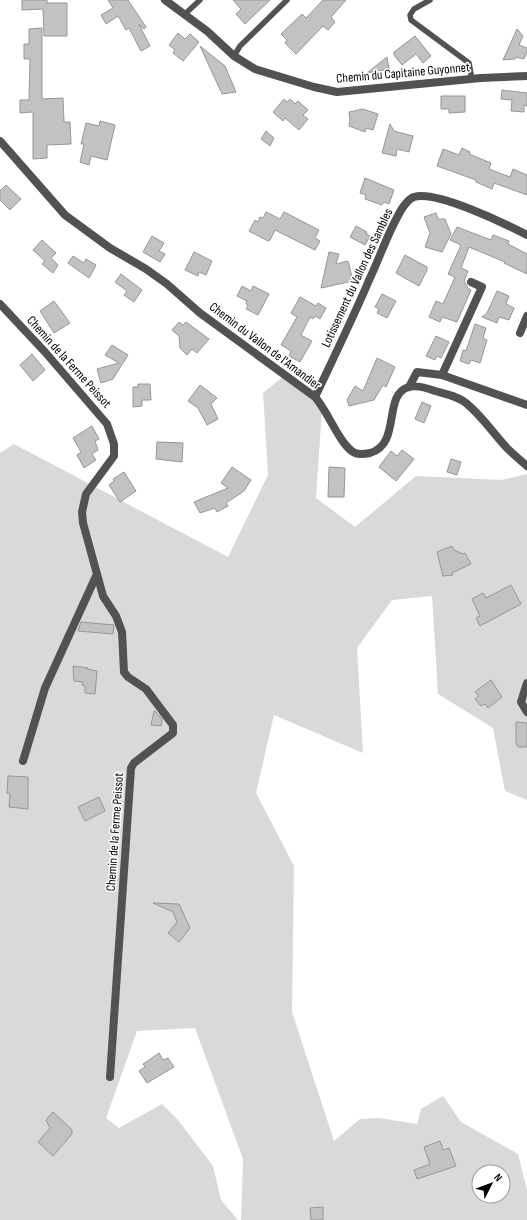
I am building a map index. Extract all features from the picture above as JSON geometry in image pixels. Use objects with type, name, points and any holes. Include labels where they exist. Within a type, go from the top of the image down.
[{"type":"street","name":"Chemin du Capitaine Guyonnet","points":[[164,0],[186,14],[208,31],[234,56],[255,69],[314,87],[337,92],[472,79],[527,76]]},
{"type":"street","name":"Chemin du Vallon de l'Amandier","points":[[0,141],[64,215],[110,248],[146,269],[167,284],[200,313],[316,397],[348,448],[356,453],[364,455],[378,450],[384,444],[389,435],[397,397],[402,390],[409,387]]},
{"type":"street","name":"Lotissement du Vallon des Sambles","points":[[316,397],[371,278],[386,239],[404,207],[412,197],[422,195],[468,208],[502,222],[527,235]]},
{"type":"street","points":[[442,375],[482,287],[471,282]]},
{"type":"street","name":"Chemin de la Ferme Peissot","points":[[0,304],[70,380],[107,424],[114,444],[114,456],[86,494],[82,512],[103,596],[116,616],[122,632],[124,672],[128,677],[146,688],[173,725],[173,734],[134,763],[131,768],[110,1077]]},
{"type":"street","points":[[520,333],[527,316]]},
{"type":"street","points":[[527,405],[442,375],[417,372],[409,387],[422,387],[452,396],[465,402],[478,414],[507,448],[527,466]]},
{"type":"street","points":[[23,761],[45,688],[97,574]]},
{"type":"street","points":[[527,683],[521,702],[527,712]]},
{"type":"lane","points":[[186,14],[200,0]]},
{"type":"lane","points":[[234,56],[240,46],[287,0]]},
{"type":"lane","points":[[430,0],[414,9],[410,14],[411,20],[469,63],[472,79]]},
{"type":"shaded area","points":[[285,375],[322,409],[316,498],[355,527],[416,476],[501,480],[527,474],[527,800],[505,791],[493,728],[438,694],[432,596],[392,600],[357,648],[363,753],[274,715],[256,793],[294,866],[292,1012],[334,1141],[360,1119],[379,1118],[417,1124],[421,1109],[443,1096],[461,1122],[518,1154],[527,1190],[527,1220],[241,1220],[243,1159],[195,1028],[137,1031],[106,1118],[119,1128],[162,1104],[178,1120],[213,1166],[221,1200],[238,1220],[0,1220],[0,453],[14,444],[228,557],[268,475],[263,393]]},
{"type":"building","points":[[22,0],[47,0],[47,3],[67,3],[67,36],[44,36],[43,9],[22,10]]},
{"type":"building","points":[[108,0],[128,0],[146,27],[144,29],[139,24],[150,46],[141,51],[129,28],[126,30],[118,16],[106,24],[101,15],[113,8]]},
{"type":"building","points":[[233,0],[270,0],[245,24],[236,14],[241,9]]},
{"type":"building","points":[[323,0],[346,0],[331,17],[335,22],[328,30],[323,26],[296,54],[285,43],[287,40],[281,34],[302,14],[306,18]]},
{"type":"building","points":[[42,28],[42,99],[63,98],[64,122],[70,122],[71,144],[47,145],[47,158],[33,159],[33,112],[20,113],[20,100],[29,100],[30,59],[24,59],[24,44],[29,44],[29,29]]},
{"type":"building","points":[[517,29],[523,36],[519,45],[527,48],[524,59],[516,57],[515,59],[503,60]]},
{"type":"building","points":[[178,33],[185,39],[190,34],[199,42],[183,61],[173,53],[175,50],[169,45]]},
{"type":"building","points":[[415,36],[431,56],[423,63],[416,54],[402,65],[394,55],[394,52]]},
{"type":"building","points":[[200,46],[225,66],[236,92],[222,94]]},
{"type":"building","points":[[387,57],[389,69],[367,73]]},
{"type":"building","points":[[502,90],[527,93],[527,106],[524,105],[524,112],[511,111],[512,100],[501,99]]},
{"type":"building","points":[[441,96],[465,96],[465,112],[449,113],[449,109],[441,109]]},
{"type":"building","points":[[284,99],[287,102],[290,99],[295,104],[298,101],[308,110],[303,115],[308,119],[299,130],[285,118],[283,121],[273,112]]},
{"type":"building","points":[[363,109],[378,114],[373,130],[366,128],[365,132],[349,126],[349,112]]},
{"type":"building","points":[[100,121],[115,125],[107,160],[91,156],[89,165],[80,162],[84,144],[81,144],[86,123],[99,126]]},
{"type":"building","points":[[390,124],[394,131],[413,136],[409,152],[397,149],[396,156],[382,153]]},
{"type":"building","points":[[266,131],[274,138],[270,146],[261,139]]},
{"type":"building","points":[[462,148],[470,152],[469,154],[491,163],[489,169],[510,177],[513,169],[527,175],[527,195],[494,183],[492,189],[476,182],[476,180],[437,166],[443,149],[459,155]]},
{"type":"building","points":[[365,178],[394,190],[389,204],[384,202],[382,205],[365,199],[366,195],[360,193]]},
{"type":"building","points":[[6,185],[21,199],[10,210],[0,200],[0,191]]},
{"type":"building","points":[[266,212],[280,219],[284,212],[319,230],[315,238],[320,241],[315,250],[275,230],[268,241],[249,231],[255,220],[258,222],[260,217],[263,218]]},
{"type":"building","points":[[436,213],[438,219],[445,219],[451,234],[442,252],[425,247],[430,233],[424,217]]},
{"type":"building","points":[[356,226],[367,232],[366,234],[370,236],[365,245],[350,237]]},
{"type":"building","points":[[457,227],[491,240],[493,235],[509,241],[508,244],[527,254],[527,274],[504,263],[505,262],[469,247],[461,268],[468,271],[464,281],[471,290],[457,322],[442,317],[440,322],[429,317],[436,301],[443,304],[455,277],[448,274],[461,245],[450,240]]},
{"type":"building","points":[[152,236],[164,243],[159,251],[165,254],[160,262],[143,252]]},
{"type":"building","points":[[42,240],[56,253],[51,258],[58,265],[53,273],[42,264],[45,261],[33,250]]},
{"type":"building","points":[[194,252],[212,261],[206,275],[199,272],[198,276],[185,270]]},
{"type":"building","points":[[329,252],[339,254],[336,264],[348,261],[353,281],[321,288]]},
{"type":"building","points":[[405,255],[427,267],[419,286],[396,273]]},
{"type":"building","points":[[73,256],[84,263],[86,259],[96,265],[89,278],[68,263]]},
{"type":"building","points":[[121,274],[142,290],[134,302],[124,295],[127,291],[115,282]]},
{"type":"building","points":[[242,286],[251,291],[253,286],[269,294],[258,315],[246,309],[248,305],[246,304],[247,301],[237,296]]},
{"type":"building","points":[[497,291],[509,296],[506,304],[514,308],[509,320],[499,317],[497,323],[482,317],[487,313]]},
{"type":"building","points":[[382,294],[396,301],[387,318],[377,313],[379,309],[375,307]]},
{"type":"building","points":[[300,297],[316,306],[318,303],[326,308],[320,319],[315,316],[313,319],[310,317],[301,335],[312,341],[300,362],[289,356],[291,351],[281,345],[297,317],[291,313]]},
{"type":"building","points":[[54,301],[70,323],[54,333],[40,311]]},
{"type":"building","points":[[179,322],[183,325],[186,322],[209,339],[197,353],[192,349],[187,355],[180,348],[179,336],[172,330]]},
{"type":"building","points":[[475,324],[486,328],[483,338],[487,340],[480,363],[471,360],[469,364],[460,361],[463,350],[466,351]]},
{"type":"building","points":[[436,336],[449,342],[441,358],[437,356],[435,360],[426,356]]},
{"type":"building","points":[[112,345],[128,355],[113,379],[101,383],[97,369],[119,363],[105,355]]},
{"type":"building","points":[[32,354],[45,370],[33,381],[20,365]]},
{"type":"building","points":[[377,358],[395,367],[386,387],[383,385],[374,400],[349,406],[347,400],[355,386],[363,391]]},
{"type":"building","points":[[138,384],[150,384],[151,400],[142,400],[142,406],[133,407],[133,387],[138,387]]},
{"type":"building","points":[[200,385],[217,398],[211,404],[218,419],[207,425],[198,408],[188,401]]},
{"type":"building","points":[[422,402],[431,406],[424,423],[415,419]]},
{"type":"building","points":[[92,426],[99,439],[95,441],[98,450],[92,454],[96,460],[84,468],[77,455],[81,452],[73,438]]},
{"type":"building","points":[[157,442],[183,443],[182,462],[156,459]]},
{"type":"building","points":[[402,450],[414,459],[396,481],[379,467],[391,451],[397,456]]},
{"type":"building","points":[[451,459],[461,462],[457,475],[447,472]]},
{"type":"building","points":[[232,467],[251,480],[244,491],[226,503],[228,506],[217,512],[215,508],[200,513],[194,502],[228,488],[221,483]]},
{"type":"building","points":[[329,467],[345,468],[344,497],[328,497]]},
{"type":"building","points":[[124,472],[136,491],[120,502],[109,485],[114,481],[113,479]]},
{"type":"building","points":[[452,546],[454,550],[463,554],[465,553],[471,564],[452,573],[453,575],[443,576],[437,552]]},
{"type":"building","points":[[511,585],[521,604],[480,626],[476,618],[480,616],[472,599],[483,593],[486,598]]},
{"type":"building","points":[[81,622],[114,625],[113,634],[78,631]]},
{"type":"building","points":[[73,666],[97,671],[95,694],[85,693],[85,686],[82,685],[83,682],[74,681]]},
{"type":"building","points":[[491,680],[502,697],[488,708],[485,704],[481,706],[475,699],[479,696],[475,692]]},
{"type":"building","points":[[154,711],[162,719],[161,726],[151,725]]},
{"type":"building","points":[[516,722],[527,723],[527,747],[518,747],[516,743]]},
{"type":"building","points":[[8,776],[28,777],[28,809],[9,807],[10,794],[7,793]]},
{"type":"building","points":[[99,797],[105,811],[85,821],[78,807]]},
{"type":"building","points":[[153,903],[179,904],[190,928],[179,942],[168,933],[177,922],[173,912]]},
{"type":"building","points":[[159,1053],[163,1060],[168,1058],[174,1067],[147,1083],[139,1071],[145,1067],[143,1064]]},
{"type":"building","points":[[53,1112],[72,1130],[72,1134],[53,1156],[38,1142],[50,1128],[46,1120]]},
{"type":"building","points":[[440,1141],[443,1150],[449,1148],[456,1166],[417,1179],[414,1170],[430,1164],[424,1147]]},
{"type":"building","points":[[323,1207],[323,1220],[311,1220],[310,1208]]}]
